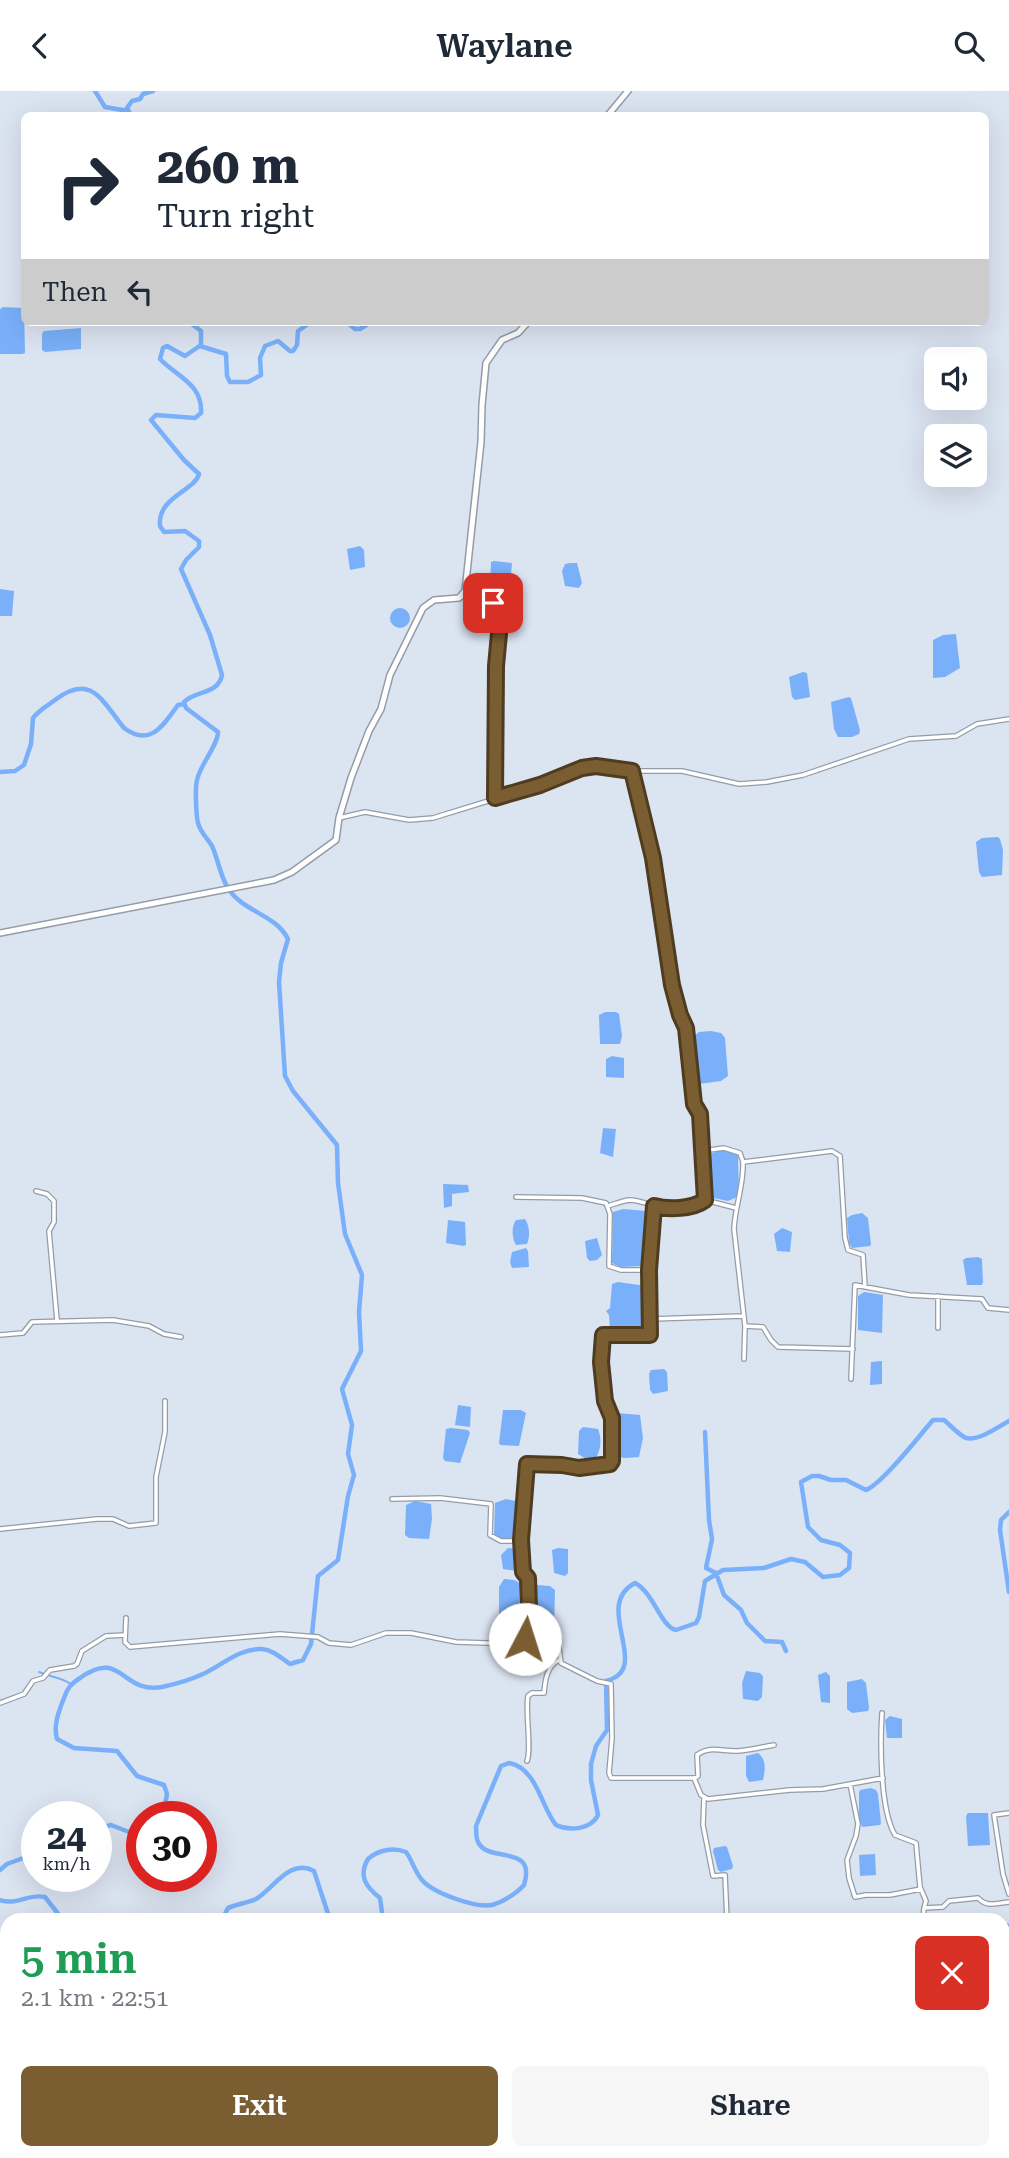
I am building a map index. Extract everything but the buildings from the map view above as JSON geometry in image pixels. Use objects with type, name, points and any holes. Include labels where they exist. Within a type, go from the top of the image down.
[{"type":"main road","points":[[610,112],[628,91]]},
{"type":"main road","points":[[0,933],[274,880],[292,872],[333,843],[338,836],[339,818],[351,778],[369,731],[381,709],[390,675],[422,608],[431,600],[457,599],[462,596],[466,583],[481,442],[486,363],[502,340],[518,333],[524,326]]},
{"type":"street","points":[[462,596],[471,601],[496,604],[500,610],[496,666],[495,798]]},
{"type":"street","points":[[339,818],[365,812],[427,820],[540,785],[582,768],[596,766],[632,771],[668,770],[739,784],[767,782],[803,775],[891,743],[917,737],[956,736],[977,724],[1009,719]]},
{"type":"street","points":[[632,771],[653,858],[672,985],[686,1028],[694,1104],[700,1114],[705,1200]]},
{"type":"street","points":[[702,1151],[729,1149],[740,1153],[743,1161],[742,1190],[736,1208],[734,1229],[745,1316],[744,1359]]},
{"type":"street","points":[[743,1161],[832,1151],[838,1153],[845,1238],[848,1249],[863,1255],[865,1287]]},
{"type":"street","points":[[36,1191],[47,1194],[54,1201],[54,1222],[49,1231],[57,1321]]},
{"type":"street","points":[[516,1196],[582,1198],[599,1200],[608,1206]]},
{"type":"street","points":[[608,1206],[628,1200],[674,1208],[699,1204],[705,1200],[736,1208]]},
{"type":"street","points":[[608,1206],[609,1266],[621,1270],[649,1270]]},
{"type":"street","points":[[126,1618],[125,1642],[130,1647],[266,1635],[307,1635],[338,1645],[360,1643],[386,1633],[411,1633],[456,1642],[520,1644],[525,1639],[528,1627],[528,1578],[523,1572],[521,1541],[527,1464],[579,1468],[610,1464],[612,1461],[612,1418],[605,1401],[601,1362],[603,1335],[650,1335],[649,1270],[654,1206]]},
{"type":"street","points":[[851,1379],[855,1285],[909,1295],[982,1299],[988,1308],[1009,1310]]},
{"type":"street","points":[[937,1296],[938,1328]]},
{"type":"street","points":[[651,1319],[745,1316]]},
{"type":"street","points":[[0,1335],[23,1333],[32,1322],[113,1320],[149,1326],[164,1334],[181,1336]]},
{"type":"street","points":[[745,1326],[764,1327],[778,1346],[853,1349]]},
{"type":"street","points":[[0,1529],[97,1519],[113,1519],[129,1526],[156,1523],[156,1477],[165,1432],[165,1401]]},
{"type":"street","points":[[392,1499],[440,1498],[491,1504],[490,1535],[493,1539],[521,1541]]},
{"type":"street","points":[[528,1627],[557,1632],[561,1663],[603,1683],[610,1683],[613,1718],[609,1773],[611,1778],[694,1779],[698,1776],[697,1755],[700,1752],[738,1751],[774,1745]]},
{"type":"street","points":[[0,1703],[24,1695],[33,1681],[47,1674],[74,1666],[82,1651],[106,1636],[125,1635]]},
{"type":"street","points":[[527,1761],[530,1756],[527,1737],[528,1696],[532,1693],[544,1693],[551,1665],[559,1660]]},
{"type":"street","points":[[882,1713],[880,1735],[883,1779],[893,1831],[895,1835],[916,1843],[921,1889],[926,1901],[924,1913]]},
{"type":"street","points":[[694,1779],[704,1798],[703,1825],[713,1876],[725,1875],[727,1913]]},
{"type":"street","points":[[704,1798],[823,1789],[883,1779]]},
{"type":"street","points":[[850,1784],[858,1824],[847,1860],[855,1897],[890,1895],[921,1889]]},
{"type":"street","points":[[1009,1813],[994,1815],[1003,1874],[1009,1894]]},
{"type":"street","points":[[924,1908],[943,1907],[948,1901],[975,1898],[990,1905],[1009,1902]]},
{"type":"water","points":[[21,308],[25,353],[0,354],[0,309]]},
{"type":"water","points":[[81,328],[81,349],[42,350],[44,331]]},
{"type":"water","points":[[360,546],[364,550],[365,567],[350,570],[347,549]]},
{"type":"water","points":[[491,562],[512,563],[510,588],[490,588]]},
{"type":"water","points":[[577,563],[582,583],[579,588],[565,586],[562,571],[565,564]]},
{"type":"water","points":[[0,589],[14,591],[12,616],[0,616]]},
{"type":"water","points":[[400,608],[407,611],[410,618],[407,625],[400,628],[393,625],[390,618],[393,611]]},
{"type":"water","points":[[956,634],[960,668],[945,677],[933,678],[933,640],[943,635]]},
{"type":"water","points":[[807,673],[810,697],[795,700],[792,697],[789,677]]},
{"type":"water","points":[[849,697],[859,734],[838,737],[834,729],[831,702]]},
{"type":"water","points":[[998,837],[1003,850],[1002,875],[982,877],[979,872],[976,842],[982,838]]},
{"type":"water","points":[[605,1012],[619,1014],[622,1036],[620,1044],[600,1044],[599,1015]]},
{"type":"water","points":[[699,1032],[721,1033],[725,1038],[728,1076],[721,1081],[699,1084],[692,1038]]},
{"type":"water","points":[[612,1056],[624,1058],[624,1078],[606,1077],[606,1059]]},
{"type":"water","points":[[603,1128],[616,1129],[613,1157],[600,1153]]},
{"type":"water","points":[[722,1150],[738,1153],[739,1190],[737,1197],[728,1201],[709,1197],[707,1155]]},
{"type":"water","points":[[443,1184],[468,1185],[469,1192],[452,1194],[452,1206],[444,1208]]},
{"type":"water","points":[[623,1209],[647,1211],[650,1214],[650,1251],[645,1266],[620,1267],[612,1263],[613,1212]]},
{"type":"water","points":[[862,1213],[868,1218],[871,1244],[852,1248],[849,1243],[847,1218]]},
{"type":"water","points":[[525,1219],[529,1228],[527,1244],[516,1245],[513,1226],[516,1220]]},
{"type":"water","points":[[448,1220],[465,1222],[466,1245],[446,1243]]},
{"type":"water","points":[[782,1228],[792,1232],[790,1252],[777,1251],[774,1234]]},
{"type":"water","points":[[597,1238],[602,1255],[597,1260],[590,1261],[587,1258],[585,1241]]},
{"type":"water","points":[[526,1248],[529,1267],[512,1268],[512,1252]]},
{"type":"water","points":[[978,1257],[982,1259],[982,1285],[967,1285],[963,1260]]},
{"type":"water","points":[[618,1282],[646,1286],[646,1331],[614,1332],[610,1329],[606,1311],[610,1308],[612,1284]]},
{"type":"water","points":[[864,1292],[883,1295],[882,1333],[858,1330],[858,1296]]},
{"type":"water","points":[[882,1361],[882,1384],[870,1385],[871,1362]]},
{"type":"water","points":[[664,1369],[667,1372],[668,1391],[653,1394],[650,1390],[649,1374],[651,1370]]},
{"type":"water","points":[[458,1405],[471,1407],[470,1427],[455,1425]]},
{"type":"water","points":[[503,1410],[521,1410],[526,1413],[519,1446],[499,1443]]},
{"type":"water","points":[[616,1413],[640,1415],[643,1438],[639,1457],[616,1456]]},
{"type":"water","points":[[583,1427],[598,1429],[600,1444],[596,1458],[586,1459],[578,1454],[579,1431]]},
{"type":"water","points":[[446,1429],[468,1430],[470,1433],[460,1463],[445,1461],[443,1458]]},
{"type":"water","points":[[506,1499],[516,1501],[519,1505],[519,1534],[516,1538],[499,1538],[494,1535],[495,1503]]},
{"type":"water","points":[[415,1501],[431,1504],[429,1539],[409,1538],[405,1535],[406,1505]]},
{"type":"water","points":[[508,1548],[519,1549],[518,1571],[503,1569],[501,1555]]},
{"type":"water","points":[[568,1549],[568,1573],[565,1576],[554,1573],[552,1550]]},
{"type":"water","points":[[504,1579],[520,1583],[519,1614],[516,1618],[501,1616],[499,1613],[499,1587]]},
{"type":"water","points":[[537,1585],[550,1586],[555,1590],[554,1628],[532,1625],[532,1591]]},
{"type":"water","points":[[746,1671],[763,1676],[762,1697],[758,1701],[743,1699],[742,1683]]},
{"type":"water","points":[[826,1672],[830,1676],[830,1703],[821,1702],[818,1675]]},
{"type":"water","points":[[862,1679],[866,1683],[869,1708],[868,1711],[852,1713],[847,1709],[847,1682]]},
{"type":"water","points":[[890,1716],[902,1719],[902,1738],[887,1738],[885,1720]]},
{"type":"water","points":[[758,1753],[764,1762],[763,1780],[749,1782],[746,1776],[746,1756]]},
{"type":"water","points":[[871,1788],[878,1794],[881,1823],[862,1827],[859,1818],[859,1793],[860,1790]]},
{"type":"water","points":[[968,1813],[988,1813],[990,1845],[968,1846]]},
{"type":"water","points":[[725,1846],[733,1866],[732,1869],[721,1872],[713,1851],[714,1848]]},
{"type":"water","points":[[875,1854],[876,1875],[860,1876],[859,1855]]},
{"type":"waterway","points":[[95,91],[105,107],[128,111]]},
{"type":"waterway","points":[[129,112],[127,108],[132,101],[153,91]]},
{"type":"waterway","points":[[166,1801],[164,1785],[137,1776],[117,1751],[74,1748],[57,1739],[56,1723],[65,1694],[77,1680],[94,1670],[105,1668],[114,1670],[138,1684],[162,1687],[198,1676],[254,1649],[270,1651],[290,1664],[303,1660],[311,1644],[318,1576],[338,1560],[354,1475],[348,1454],[352,1425],[342,1389],[361,1351],[359,1312],[362,1275],[345,1234],[338,1183],[337,1145],[293,1091],[285,1076],[279,982],[288,939],[276,924],[244,904],[230,891],[212,846],[200,829],[197,819],[197,780],[218,732],[186,708],[184,702],[216,686],[222,675],[210,635],[181,569],[199,547],[199,541],[185,531],[164,532],[160,526],[164,508],[191,485],[199,474],[151,420],[156,415],[195,418],[201,413],[198,395],[193,388],[160,359],[163,348],[167,346],[185,356],[201,345],[201,331],[194,326]]},
{"type":"waterway","points":[[200,346],[226,354],[227,376],[230,382],[248,382],[261,375],[260,358],[265,346],[278,341],[293,351],[297,345],[298,331],[305,326]]},
{"type":"waterway","points":[[352,326],[355,329],[365,326]]},
{"type":"waterway","points":[[0,772],[15,771],[24,765],[31,744],[33,718],[67,692],[87,689],[95,693],[124,728],[142,736],[156,731],[178,705],[184,704]]},
{"type":"waterway","points":[[382,1913],[380,1898],[367,1885],[364,1871],[368,1859],[386,1850],[406,1852],[427,1885],[465,1902],[492,1905],[510,1897],[524,1885],[524,1864],[518,1859],[483,1848],[477,1839],[476,1826],[501,1766],[509,1763],[526,1772],[556,1825],[579,1828],[595,1820],[598,1815],[591,1780],[591,1764],[596,1746],[607,1730],[606,1681],[619,1674],[625,1664],[619,1606],[623,1593],[635,1583],[647,1594],[666,1623],[676,1630],[696,1623],[705,1581],[723,1570],[764,1568],[791,1559],[805,1562],[823,1577],[840,1575],[849,1568],[850,1553],[840,1545],[821,1540],[808,1527],[801,1482],[812,1476],[819,1476],[831,1480],[846,1480],[866,1490],[891,1469],[933,1420],[944,1420],[966,1438],[988,1433],[1009,1421]]},
{"type":"waterway","points":[[705,1432],[712,1539],[706,1568],[716,1573],[724,1595],[741,1610],[747,1623],[765,1641],[782,1642],[786,1651]]},
{"type":"waterway","points":[[1009,1512],[1001,1520],[1000,1530],[1009,1592]]},
{"type":"waterway","points":[[39,1672],[71,1684]]},
{"type":"waterway","points":[[112,1825],[126,1831]]},
{"type":"waterway","points":[[0,1870],[21,1859]]},
{"type":"waterway","points":[[226,1913],[228,1908],[256,1899],[297,1868],[314,1871],[328,1913]]},
{"type":"waterway","points":[[0,1900],[45,1897],[58,1913]]},
{"type":"route","points":[[493,603],[500,607],[501,612],[496,666],[495,798],[540,785],[582,768],[596,766],[632,771],[653,858],[672,985],[686,1028],[694,1104],[700,1114],[705,1200],[699,1204],[674,1208],[654,1206],[649,1270],[650,1335],[603,1335],[601,1362],[605,1401],[612,1418],[613,1458],[610,1464],[579,1468],[527,1464],[521,1540],[523,1572],[528,1578],[529,1609],[525,1639]]}]
